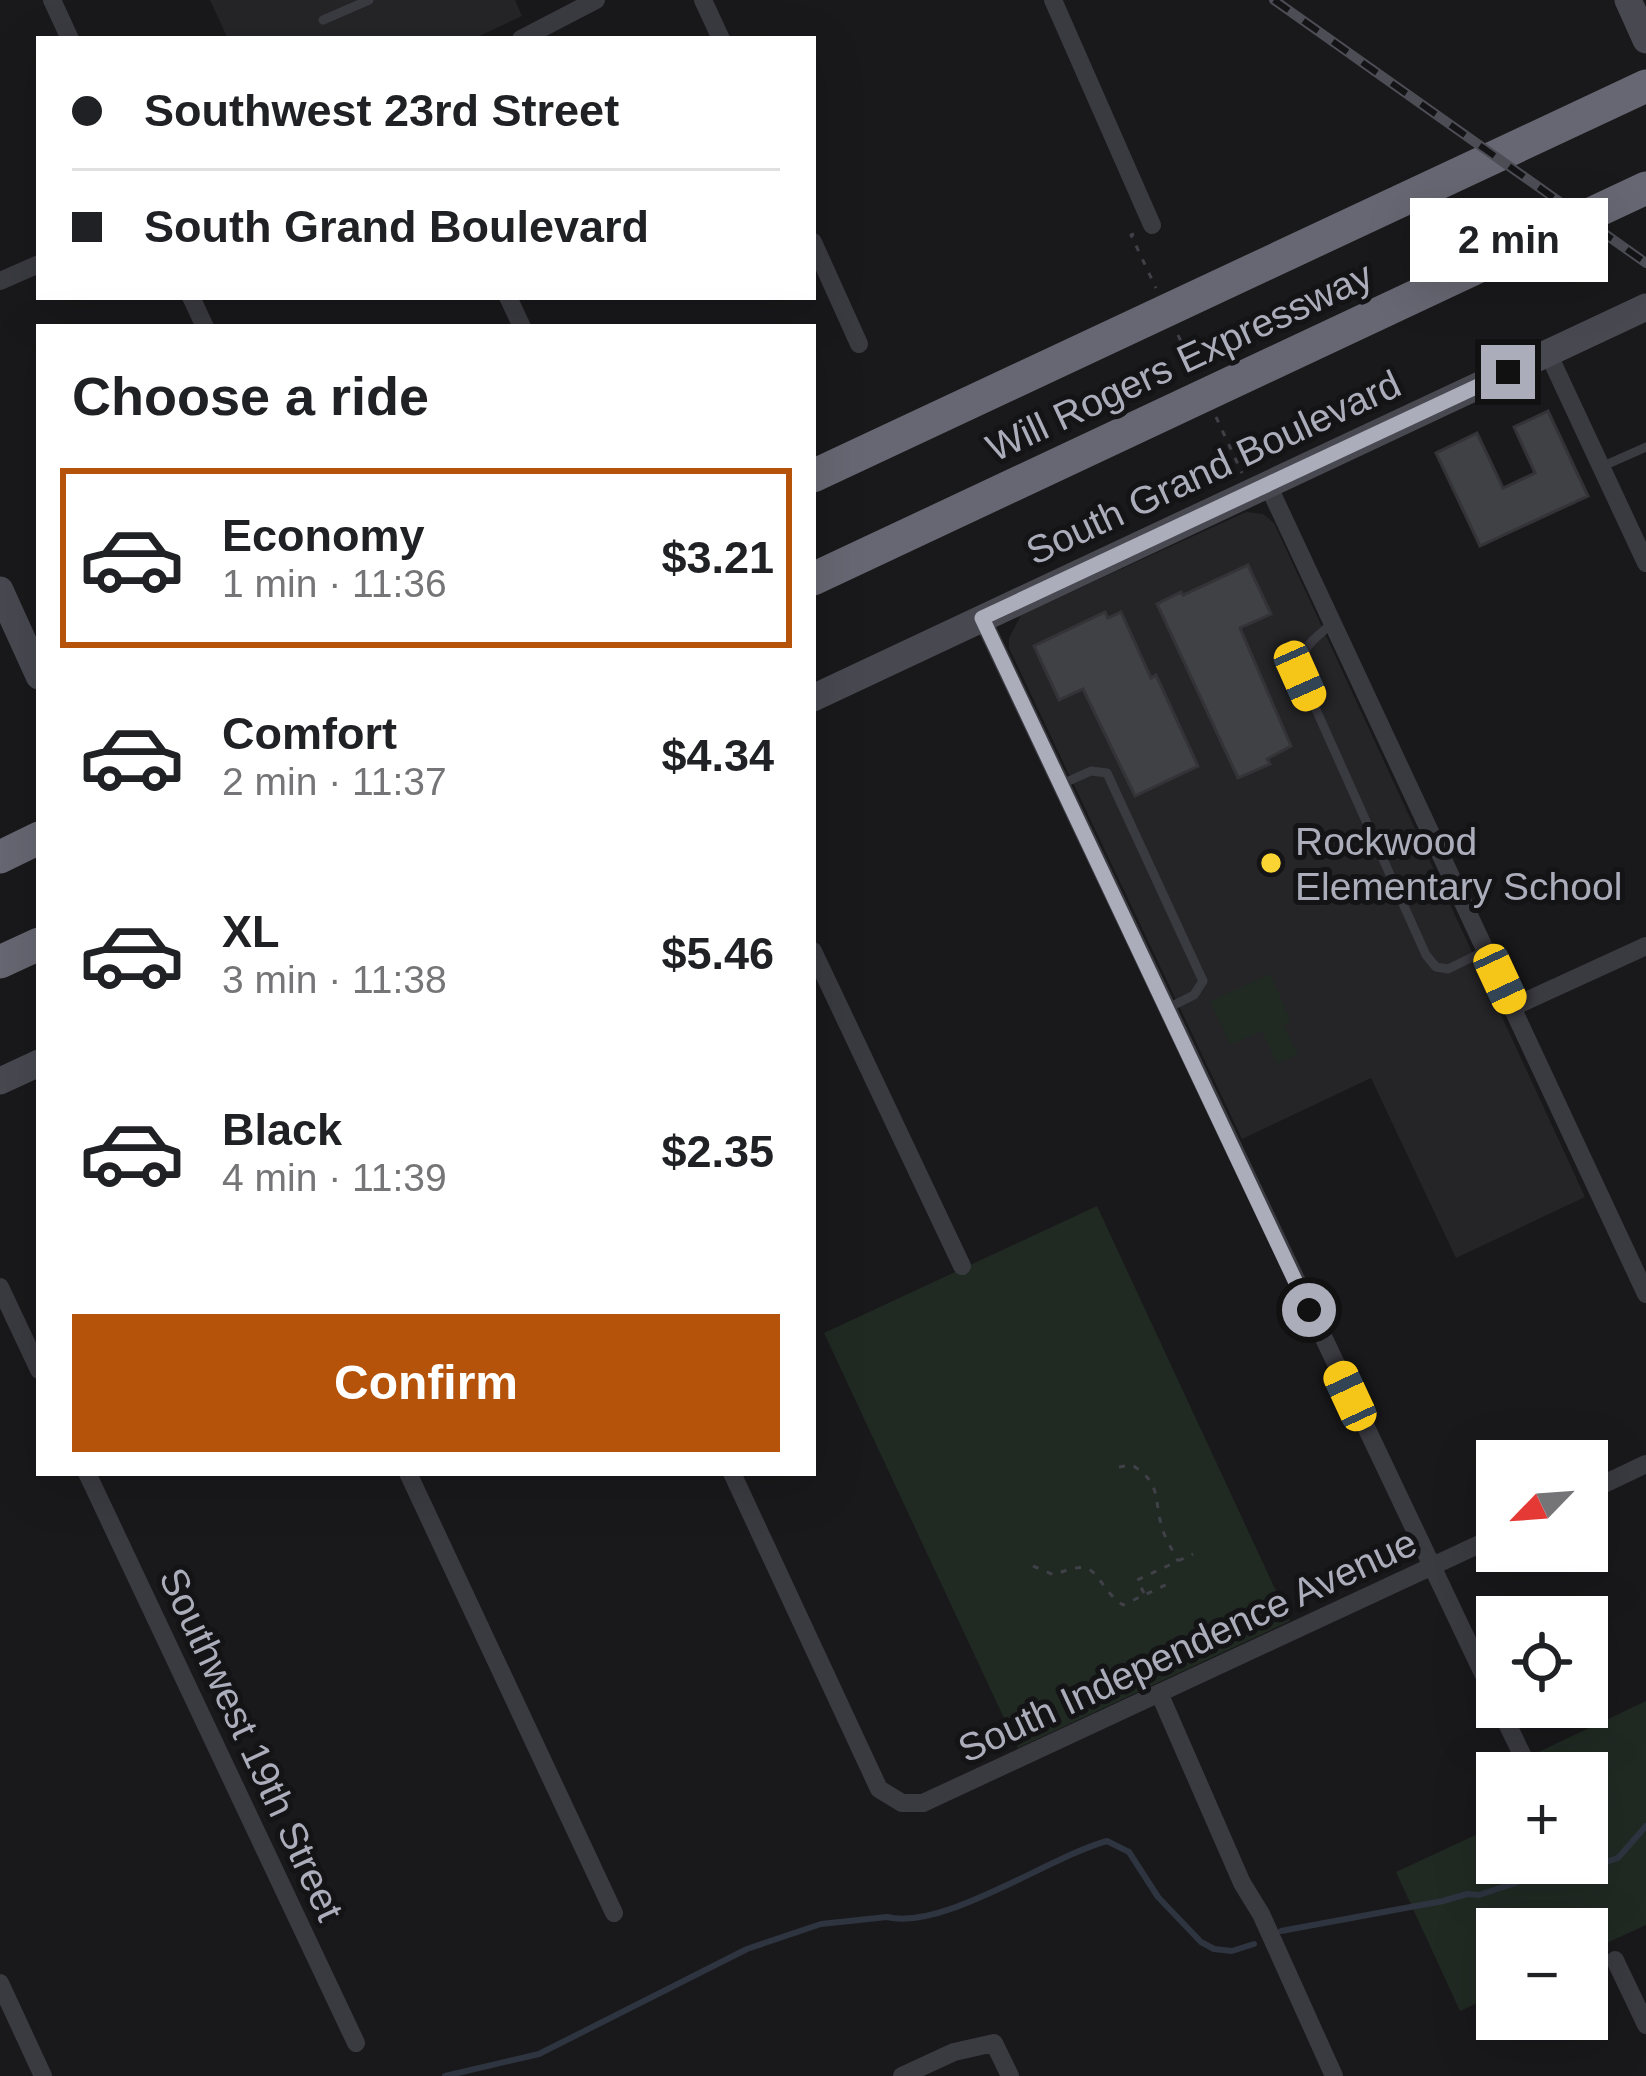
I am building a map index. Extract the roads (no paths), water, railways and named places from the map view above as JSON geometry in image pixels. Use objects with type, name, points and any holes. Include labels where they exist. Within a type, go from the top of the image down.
[{"type":"highway","name":"Will Rogers Expressway","points":[[816,475],[1646,86]]},
{"type":"highway","name":"Will Rogers Expressway","points":[[816,578],[1646,188]]},
{"type":"highway","points":[[0,856],[36,839]]},
{"type":"highway","points":[[0,962],[36,945]]},
{"type":"street","points":[[52,0],[69,36]]},
{"type":"street","points":[[527,36],[596,0]]},
{"type":"street","points":[[703,0],[720,36]]},
{"type":"street","points":[[1053,0],[1152,225]]},
{"type":"street","points":[[1628,0],[1643,33]]},
{"type":"street","points":[[816,249],[859,344]]},
{"type":"street","points":[[0,281],[36,265]]},
{"type":"street","name":"South Grand Boulevard","points":[[816,697],[1255,480],[1646,307]]},
{"type":"street","points":[[1548,353],[1646,563]]},
{"type":"street","points":[[1255,480],[1334,622],[1646,1294]]},
{"type":"street","points":[[0,590],[36,669]]},
{"type":"street","points":[[982,618],[1476,1659]]},
{"type":"street","points":[[1514,1007],[1646,946]]},
{"type":"street","points":[[816,957],[962,1266]]},
{"type":"street","points":[[0,1081],[36,1064]]},
{"type":"street","points":[[0,1287],[36,1364]]},
{"type":"street","points":[[1608,1482],[1646,1464]]},
{"type":"street","name":"Southwest 19th Street","points":[[89,1476],[356,2043]]},
{"type":"street","points":[[409,1476],[614,1913]]},
{"type":"street","name":"South Independence Avenue","points":[[733,1476],[879,1789],[902,1803],[923,1803],[1476,1546]]},
{"type":"street","points":[[1160,1695],[1334,2076]]},
{"type":"street","points":[[1616,1960],[1646,2025]]},
{"type":"street","points":[[0,1983],[44,2076]]},
{"type":"street","points":[[902,2076],[954,2052],[994,2043],[1010,2076]]},
{"type":"lane","points":[[323,20],[369,0]]},
{"type":"lane","points":[[1601,467],[1646,447]]},
{"type":"lane","points":[[1334,622],[1306,646],[1300,676],[1426,955],[1436,967],[1448,969],[1487,950]]},
{"type":"lane","points":[[1061,784],[1091,771],[1107,773],[1190,949],[1203,981],[1194,995],[1166,1010]]},
{"type":"waterway","points":[[1281,1931],[1479,1895],[1530,1878],[1567,1875],[1618,1858],[1646,1826]]},
{"type":"waterway","points":[[445,2076],[539,2054],[747,1949],[821,1924],[937,1913],[1107,1841],[1129,1852],[1158,1897],[1201,1942],[1232,1951],[1254,1944]]},
{"type":"railway","points":[[1274,0],[1646,263]]},
{"type":"place","name":"Rockwood Elementary School","points":[[1271,863]]}]
